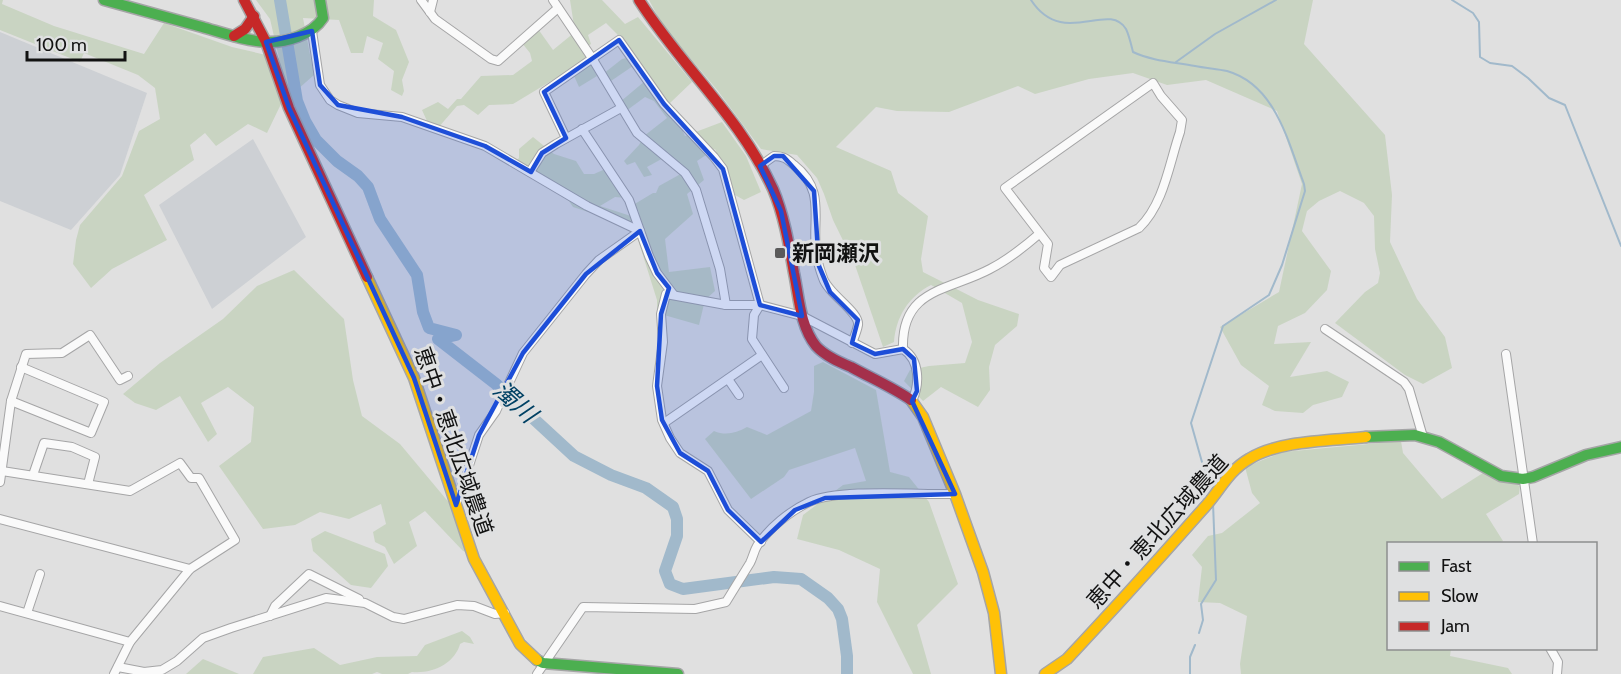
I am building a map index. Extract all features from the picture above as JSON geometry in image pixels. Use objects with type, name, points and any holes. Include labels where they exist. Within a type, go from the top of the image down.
[{"type":"street","points":[[104,0],[234,36],[266,42],[281,41],[307,33],[318,26],[323,18],[320,0]]},
{"type":"street","name":"恵中・恵北広域農道","points":[[244,0],[266,42],[289,108],[414,378],[474,559],[520,644],[531,656],[543,663]]},
{"type":"street","points":[[421,0],[435,19],[491,59],[498,61],[558,8]]},
{"type":"street","points":[[429,12],[433,0]]},
{"type":"street","points":[[553,0],[592,58],[637,133],[685,173],[696,190],[720,268],[726,304]]},
{"type":"street","points":[[639,0],[665,39],[729,115],[760,166],[781,210],[802,316],[807,331],[817,347],[830,357],[898,391],[912,401],[923,417],[955,494],[983,572],[994,613],[1001,674]]},
{"type":"street","points":[[234,36],[245,29],[254,16]]},
{"type":"street","points":[[307,33],[320,85],[330,100],[338,105],[358,112],[409,119],[485,146],[587,206],[640,231]]},
{"type":"street","points":[[566,138],[544,92],[619,40],[663,104],[714,157],[723,170],[760,305],[754,315],[752,339],[784,388]]},
{"type":"street","points":[[1153,83],[1182,120],[1162,190],[1148,220],[1139,228],[1060,265],[1051,276],[1044,268],[1048,244],[1039,234],[1005,188],[1153,83]]},
{"type":"street","points":[[530,172],[542,153],[621,108]]},
{"type":"street","points":[[582,129],[629,200],[657,273],[673,294]]},
{"type":"street","points":[[760,166],[774,156],[783,156],[799,169],[812,186],[817,209],[816,251],[819,266],[830,292],[847,306],[858,320],[852,343]]},
{"type":"street","points":[[456,505],[479,435],[496,411],[523,353],[599,260],[640,231]]},
{"type":"street","points":[[903,349],[906,324],[920,300],[941,288],[991,269],[1015,254],[1039,234]]},
{"type":"street","points":[[761,542],[728,510],[708,471],[680,453],[664,423],[657,386],[663,342],[661,314],[666,294],[726,304],[760,305],[802,316],[875,354],[903,349],[914,359],[917,391],[912,401]]},
{"type":"street","points":[[1325,329],[1404,382],[1409,389],[1423,437]]},
{"type":"street","points":[[0,483],[11,401],[26,354],[62,353],[90,335],[120,380],[128,376]]},
{"type":"street","points":[[1506,354],[1533,542]]},
{"type":"street","points":[[664,423],[762,355]]},
{"type":"street","points":[[11,401],[91,433],[104,402],[21,367]]},
{"type":"street","points":[[728,379],[739,395]]},
{"type":"street","name":"恵中・恵北広域農道","points":[[1045,674],[1083,642],[1208,504],[1231,472],[1248,459],[1287,446],[1400,434],[1423,437],[1449,446],[1501,476],[1523,480]]},
{"type":"street","points":[[33,476],[44,443],[72,447],[96,457],[88,484]]},
{"type":"street","points":[[1523,480],[1586,455],[1621,447]]},
{"type":"street","points":[[1,468],[33,476],[130,491],[180,463],[191,478],[199,478],[235,540],[190,569],[129,642],[116,671],[162,670],[177,661],[203,638],[326,598],[365,603]]},
{"type":"street","points":[[537,674],[583,607],[695,609],[726,602],[752,560],[757,547],[773,527],[795,510],[818,499],[860,495],[955,494]]},
{"type":"street","points":[[0,519],[190,569]]},
{"type":"street","points":[[27,613],[40,574]]},
{"type":"street","points":[[270,616],[275,606],[309,574],[393,617],[404,619],[457,605],[474,606],[495,614],[505,613]]},
{"type":"street","points":[[0,606],[129,642]]},
{"type":"street","points":[[1551,650],[1558,662],[1557,674]]},
{"type":"street","points":[[543,663],[678,674]]},
{"type":"highlighted area","points":[[312,31],[320,85],[338,105],[402,117],[485,146],[531,172],[542,153],[566,138],[544,92],[619,40],[664,104],[723,169],[760,305],[802,316],[781,211],[760,166],[774,156],[783,156],[814,191],[819,266],[830,292],[858,320],[852,343],[875,354],[903,349],[914,359],[917,391],[912,401],[955,494],[825,498],[795,510],[761,542],[728,510],[708,471],[680,453],[662,420],[657,386],[661,314],[669,288],[657,273],[640,231],[586,274],[523,353],[479,435],[456,505],[414,378],[289,108],[266,42]]},
{"type":"shaded area","points":[[0,32],[147,93],[120,175],[71,230],[0,201]]},
{"type":"shaded area","points":[[253,139],[306,237],[212,309],[159,205]]},
{"type":"green space","points":[[0,0],[3,0],[2,4],[54,26],[144,54],[164,23],[232,47],[279,58],[270,19],[256,0],[374,0],[373,16],[396,30],[409,62],[402,80],[404,91],[402,96],[391,90],[394,71],[378,59],[383,43],[367,36],[363,53],[351,53],[339,20],[303,18],[314,75],[281,104],[267,133],[248,124],[216,146],[205,133],[190,145],[194,160],[144,195],[167,240],[112,269],[91,288],[73,264],[80,225],[122,176],[139,131],[160,119],[155,88],[138,75],[84,53],[80,62],[0,30]]},
{"type":"green space","points":[[570,0],[602,0],[625,24],[638,17],[692,82],[670,103],[685,136],[722,122],[746,156],[761,192],[744,200],[735,195],[715,149],[697,161],[704,180],[687,194],[693,214],[665,239],[669,272],[710,267],[715,291],[705,300],[699,325],[657,313],[657,300],[634,227],[573,207],[569,201],[554,191],[539,173],[522,171],[512,164],[519,158],[519,149],[533,137],[554,154],[576,161],[584,174],[594,174],[603,170],[621,179],[620,192],[626,198],[615,197],[600,206],[637,218],[639,213],[633,205],[656,193],[659,186],[686,171],[667,156],[647,167],[652,175],[644,177],[635,162],[627,165],[624,161],[644,136],[667,118],[654,101],[645,97],[626,111],[620,102],[645,81],[633,66],[608,83],[603,74],[622,59],[631,57],[617,34],[606,23],[588,35],[591,44],[586,47],[587,56],[597,76],[579,87],[571,69],[513,104],[489,105],[478,115],[464,105],[457,106],[438,128],[427,121],[422,110],[438,102],[448,109],[457,99],[461,99],[481,76],[513,75],[532,61],[530,53],[522,43],[538,29],[553,50],[575,32]]},
{"type":"green space","points":[[649,0],[1313,0],[1304,44],[1385,135],[1392,195],[1390,242],[1417,299],[1445,337],[1452,368],[1423,384],[1405,375],[1335,323],[1365,292],[1378,283],[1380,273],[1375,249],[1374,216],[1364,203],[1340,191],[1319,201],[1307,211],[1302,231],[1331,271],[1327,290],[1305,313],[1278,326],[1274,344],[1311,342],[1290,377],[1327,371],[1349,382],[1342,397],[1313,405],[1303,413],[1275,411],[1262,405],[1269,386],[1241,365],[1220,327],[1279,292],[1302,184],[1277,111],[1206,80],[1167,85],[1133,73],[1089,79],[1035,94],[1018,86],[949,112],[897,111],[876,107],[836,147],[891,171],[898,193],[928,216],[921,259],[923,272],[978,300],[1019,314],[1017,326],[995,345],[989,367],[990,390],[978,407],[941,387],[923,401],[904,381],[910,370],[965,363],[972,342],[962,303],[931,285],[910,302],[897,324],[894,342],[883,347],[855,265],[833,220],[817,178],[797,155],[761,149],[718,91],[663,26]]},
{"type":"green space","points":[[294,270],[344,319],[353,380],[362,416],[400,444],[451,505],[470,553],[463,551],[425,511],[409,522],[417,546],[394,564],[385,547],[375,542],[373,532],[386,524],[381,504],[349,519],[320,512],[295,525],[263,529],[219,466],[251,442],[254,407],[228,387],[201,403],[217,434],[208,442],[180,396],[156,410],[135,403],[123,394],[160,363],[223,319],[257,286]]},
{"type":"green space","points":[[823,362],[876,390],[890,472],[909,477],[929,502],[958,584],[917,625],[931,674],[913,674],[877,602],[880,569],[839,550],[797,539],[803,515],[843,485],[866,481],[855,448],[789,470],[784,477],[751,499],[705,439],[714,431],[731,433],[747,427],[767,435],[811,411],[814,366]]},
{"type":"green space","points":[[1401,441],[1403,453],[1442,499],[1483,473],[1520,486],[1519,494],[1486,514],[1503,541],[1501,542],[1387,542],[1387,650],[1451,650],[1450,656],[1508,668],[1512,674],[1241,674],[1240,664],[1247,616],[1220,603],[1198,602],[1202,567],[1192,555],[1208,536],[1222,533],[1260,503],[1252,493],[1245,467],[1283,452]]},
{"type":"green space","points":[[325,531],[385,554],[388,566],[371,588],[351,585],[313,551],[311,539]]},
{"type":"green space","points":[[462,631],[470,637],[474,644],[464,642],[460,644],[448,662],[428,671],[408,674],[377,672],[372,674],[253,674],[263,657],[314,648],[340,665],[377,657],[417,656],[425,645]]},
{"type":"green space","points":[[203,659],[239,674],[186,674]]},
{"type":"waterway","name":"濁川","points":[[280,0],[297,101],[305,121],[316,140],[368,187],[380,219],[417,275],[423,312],[429,328],[456,335],[438,339],[496,384],[574,456],[611,475],[646,488],[673,507],[677,519],[677,536],[665,571],[670,584],[683,589],[774,577],[801,579],[828,598],[838,609],[842,619],[847,674]]},
{"type":"waterway","points":[[1031,0],[1044,14],[1057,21],[1070,23],[1108,19],[1118,21],[1126,29],[1133,52],[1140,55],[1227,71],[1244,78],[1269,102],[1286,133],[1305,191],[1282,265],[1269,295],[1223,326],[1191,423],[1209,487]]},
{"type":"waterway","points":[[1176,62],[1215,34],[1276,0]]},
{"type":"waterway","points":[[1452,0],[1473,13],[1479,22],[1480,57],[1490,63],[1512,66],[1549,98],[1565,105],[1621,246]]},
{"type":"waterway","points":[[1199,633],[1203,620],[1201,604],[1216,580],[1213,503]]},
{"type":"waterway","points":[[1190,674],[1190,657],[1195,645]]},
{"type":"traffic: fast","points":[[104,0],[234,36],[266,42],[298,37],[312,29],[323,18],[320,0]]},
{"type":"traffic: fast","points":[[1366,437],[1415,435],[1439,442],[1501,476],[1523,479],[1586,455],[1621,447]]},
{"type":"traffic: fast","points":[[537,660],[543,663],[678,674]]},
{"type":"traffic: slow","points":[[367,277],[414,378],[474,559],[520,644],[537,660]]},
{"type":"traffic: slow","points":[[911,400],[923,417],[955,494],[983,572],[994,613],[1001,674]]},
{"type":"traffic: slow","points":[[1045,674],[1067,659],[1242,464],[1275,448],[1366,437]]},
{"type":"traffic: jam","points":[[244,0],[266,42],[289,108],[367,277]]},
{"type":"traffic: jam","points":[[639,0],[744,138],[773,189],[786,230],[803,320],[816,346],[832,358],[911,400]]},
{"type":"traffic: jam","points":[[234,36],[245,29],[254,16]]},
{"type":"place","name":"新岡瀬沢","points":[[780,253]]}]
